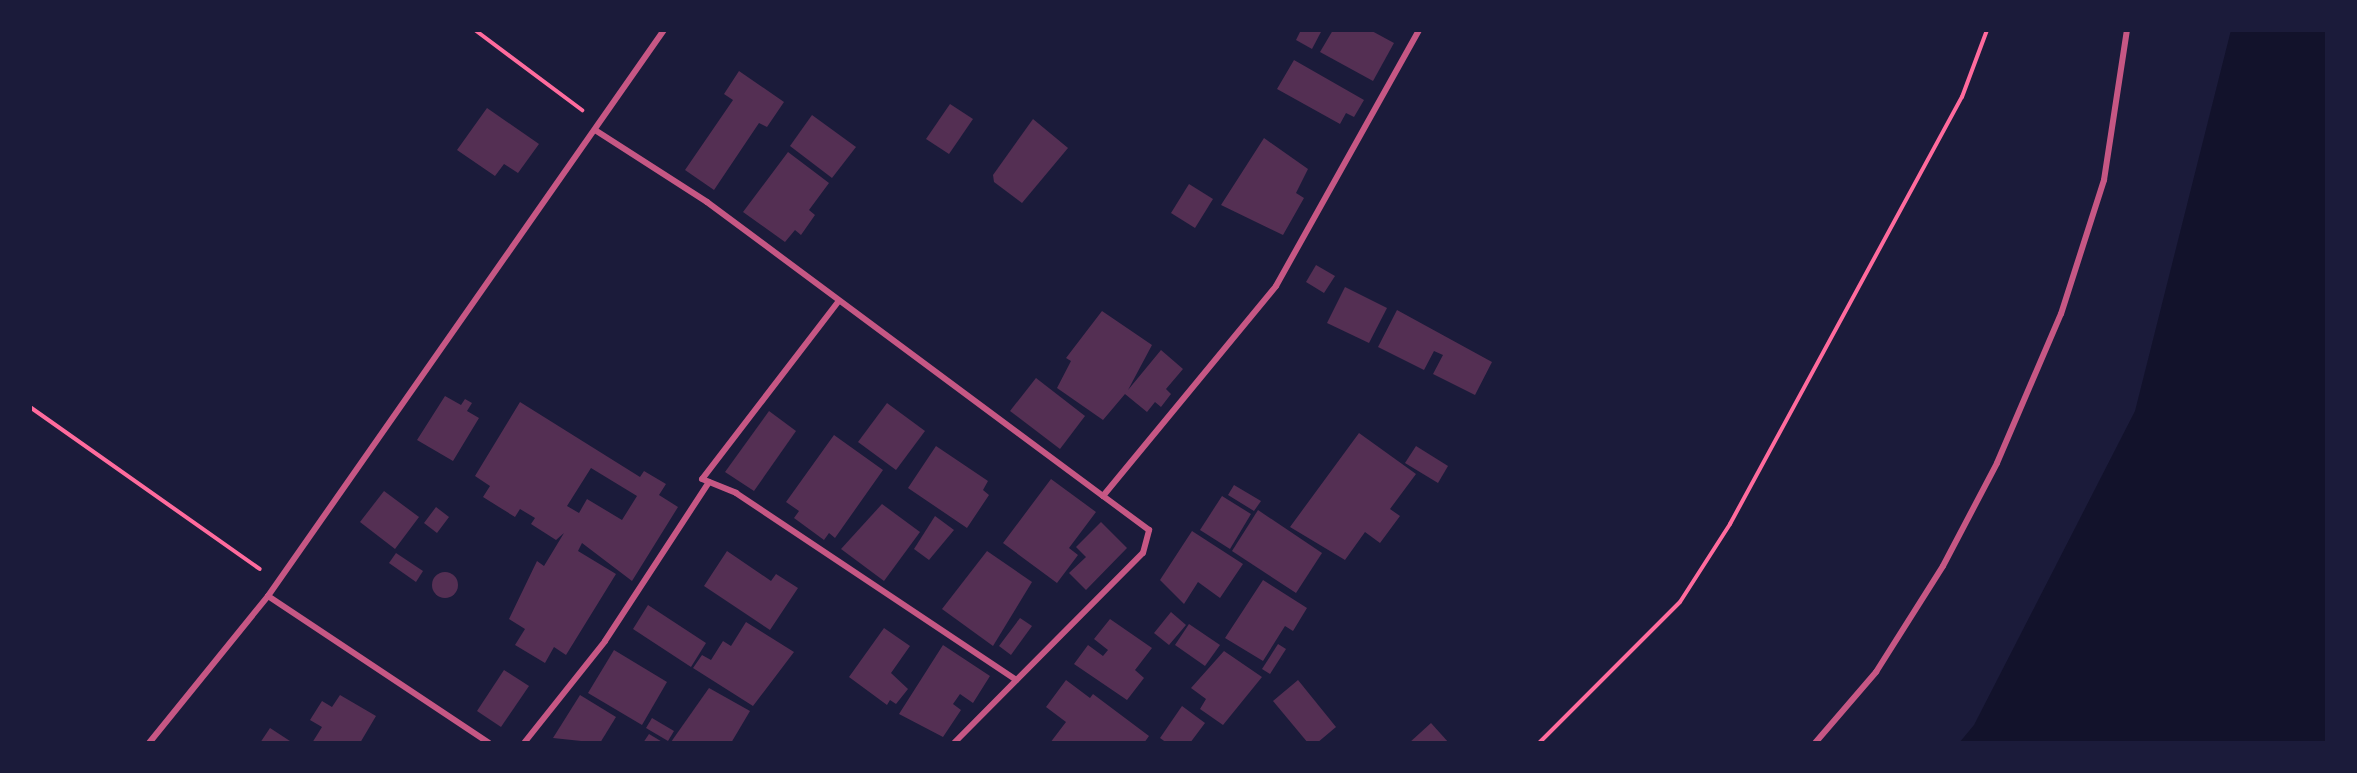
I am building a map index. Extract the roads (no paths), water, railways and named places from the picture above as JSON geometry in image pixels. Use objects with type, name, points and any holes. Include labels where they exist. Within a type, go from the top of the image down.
[{"type":"street","points":[[149,743],[268,596],[664,30]]},
{"type":"street","points":[[1103,496],[1276,286],[1419,30]]},
{"type":"street","points":[[1815,743],[1876,672],[1943,566],[1997,463],[2061,314],[2104,180],[2127,30]]},
{"type":"street","points":[[595,130],[707,202],[838,302],[1149,530],[1143,553],[954,743]]},
{"type":"street","points":[[838,302],[702,479],[736,494],[1016,680]]},
{"type":"street","points":[[524,743],[605,641],[709,482]]},
{"type":"street","points":[[268,596],[489,743]]}]
